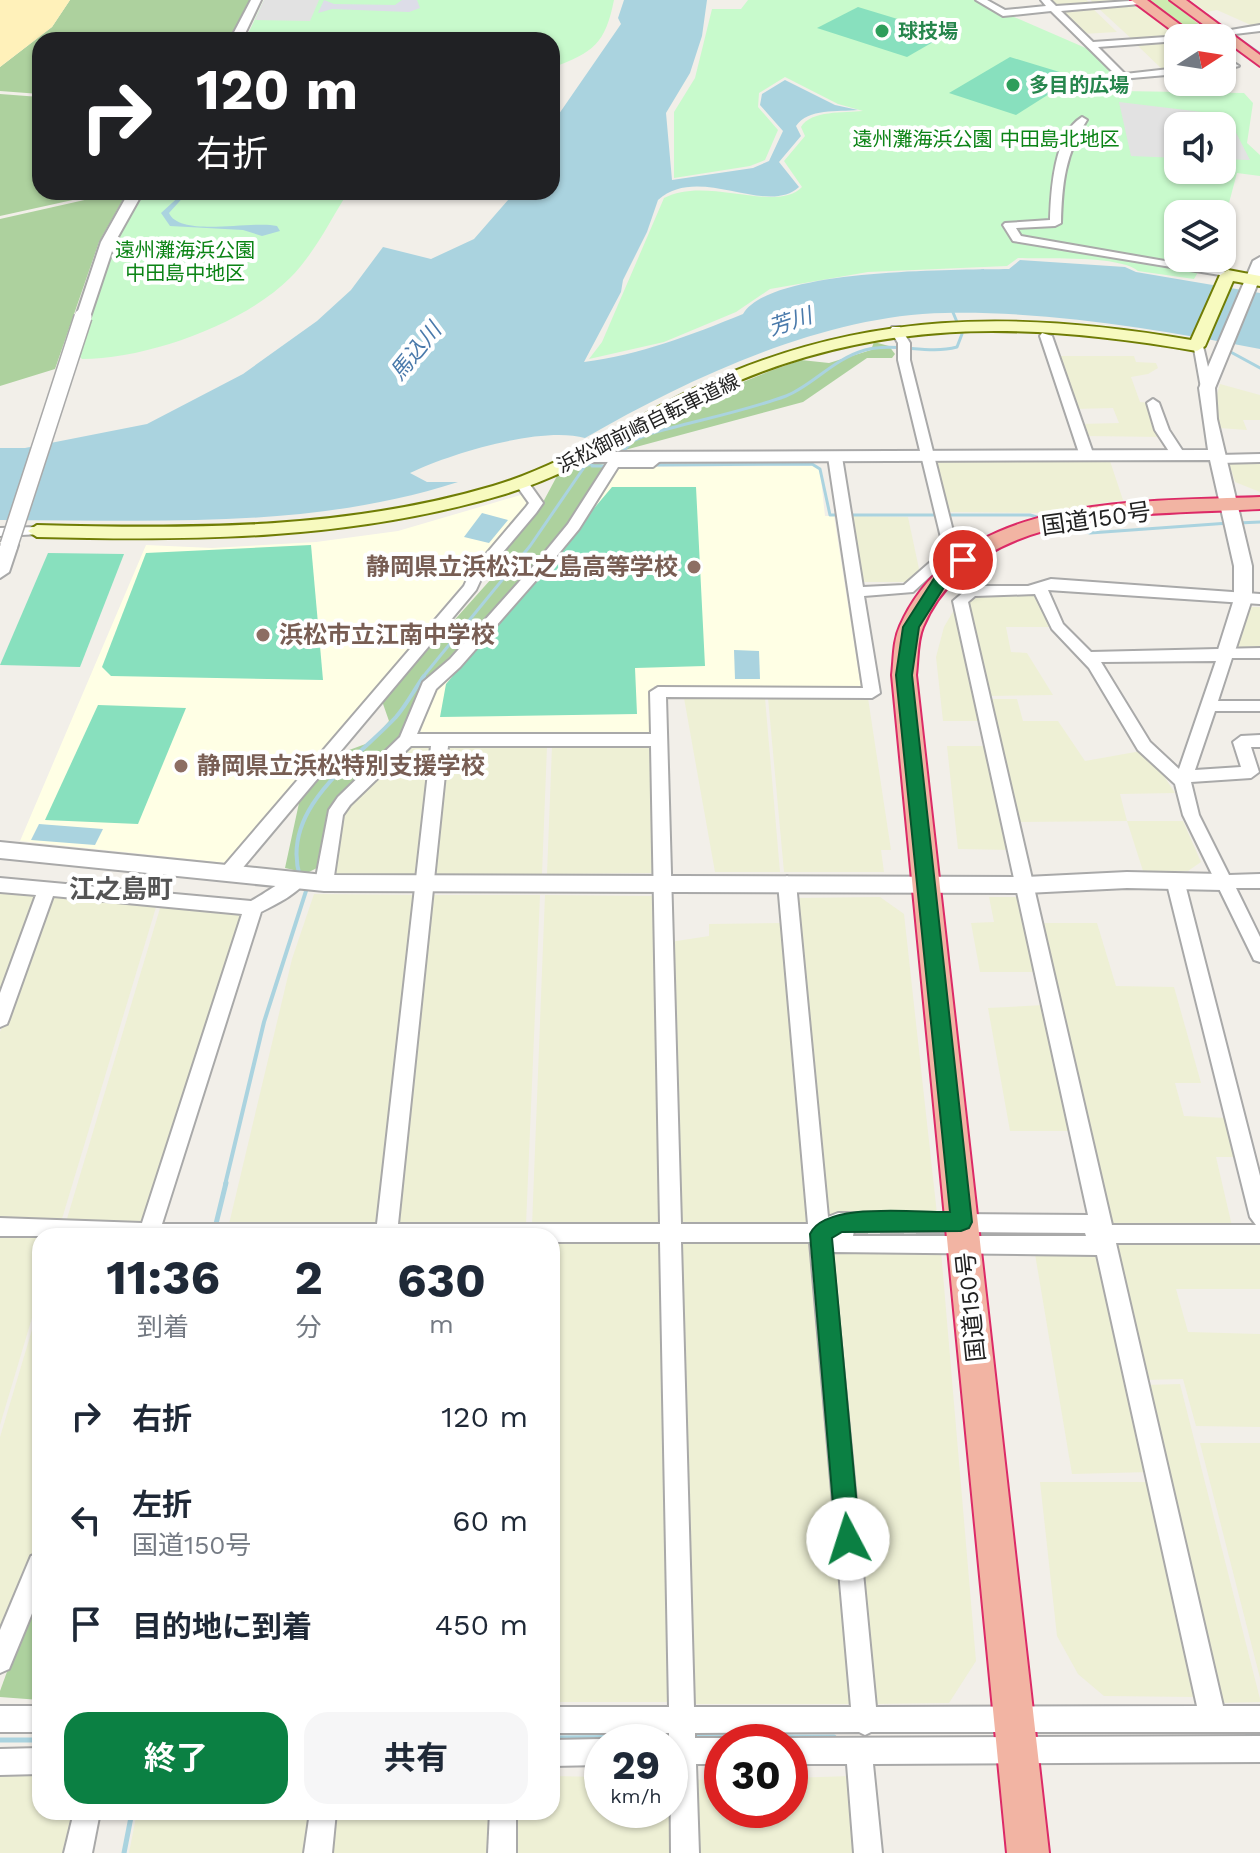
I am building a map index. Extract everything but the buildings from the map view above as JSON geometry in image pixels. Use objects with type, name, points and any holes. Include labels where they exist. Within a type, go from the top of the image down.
[{"type":"highway","points":[[1177,0],[1213,24]]},
{"type":"highway","points":[[1143,3],[1171,24]]},
{"type":"highway","points":[[1236,41],[1260,62]]},
{"type":"highway","points":[[1236,69],[1260,81]]},
{"type":"highway","name":"国道150号","points":[[1028,1853],[904,675],[911,627],[942,578],[980,549],[1017,532],[1066,518],[1246,504]]},
{"type":"main road","points":[[1197,346],[1228,275],[1254,281]]},
{"type":"main road","name":"浜松御前崎自転車道線","points":[[37,531],[211,534],[324,525],[423,510],[521,482],[587,457],[716,385],[804,354],[896,330],[1069,329],[1119,333],[1197,346]]},
{"type":"street","points":[[240,32],[256,0]]},
{"type":"street","points":[[980,0],[1003,13],[1143,3]]},
{"type":"street","points":[[1045,0],[1123,77],[1164,73]]},
{"type":"street","points":[[1236,31],[1260,28]]},
{"type":"street","points":[[1090,45],[1164,39]]},
{"type":"street","points":[[1082,120],[1072,135],[1057,177],[1055,223],[1009,225],[1017,239],[1228,275]]},
{"type":"street","points":[[0,572],[4,538],[108,242],[132,200]]},
{"type":"street","points":[[1207,388],[1260,261]]},
{"type":"street","points":[[854,589],[908,589],[951,551],[904,360],[904,343],[896,330]]},
{"type":"street","points":[[1046,336],[1087,456]]},
{"type":"street","points":[[1197,346],[1218,457],[1246,504],[1243,566],[1251,599],[1226,655],[1183,780],[1191,815],[1260,955]]},
{"type":"street","points":[[1153,403],[1162,430],[1179,456]]},
{"type":"street","points":[[587,457],[1260,458]]},
{"type":"street","points":[[324,883],[335,814],[344,801],[407,740],[429,686],[466,652],[541,566],[574,526],[614,463],[653,463],[658,457]]},
{"type":"street","points":[[681,1724],[658,692],[872,693],[835,457]]},
{"type":"street","points":[[229,872],[471,587],[475,576],[531,510],[536,503],[521,482]]},
{"type":"street","points":[[4,538],[37,531]]},
{"type":"street","points":[[948,586],[1099,585],[1251,599]]},
{"type":"street","points":[[854,589],[901,586]]},
{"type":"street","points":[[1039,587],[1057,626],[1086,657],[1144,746],[1183,780],[1251,772],[1241,742],[1260,741]]},
{"type":"street","points":[[1039,587],[1029,591],[971,591],[960,601],[1213,1719]]},
{"type":"street","points":[[1086,657],[1260,653]]},
{"type":"street","points":[[1207,706],[1260,706]]},
{"type":"street","points":[[407,740],[660,740]]},
{"type":"street","points":[[387,1228],[440,740]]},
{"type":"street","points":[[0,850],[324,883],[1026,885],[1175,880],[1260,881]]},
{"type":"street","points":[[0,885],[253,908],[281,894],[299,879]]},
{"type":"street","points":[[1175,880],[1260,1217]]},
{"type":"street","points":[[787,883],[865,1722]]},
{"type":"street","points":[[0,1019],[47,890]]},
{"type":"street","points":[[151,1228],[253,908]]},
{"type":"street","points":[[0,1227],[32,1229]]},
{"type":"street","points":[[560,1234],[844,1233]]},
{"type":"street","points":[[821,1234],[838,1245],[963,1234],[1096,1246],[1104,1234]]},
{"type":"street","points":[[1008,1234],[1260,1234]]},
{"type":"street","points":[[0,1660],[32,1584]]},
{"type":"street","points":[[0,1719],[32,1719]]},
{"type":"street","points":[[808,1751],[859,1751],[1213,1719],[1260,1719]]},
{"type":"street","points":[[560,1720],[865,1722],[1017,1736],[1260,1749]]},
{"type":"street","points":[[859,1751],[868,1853]]},
{"type":"street","points":[[560,1753],[584,1752]]},
{"type":"street","points":[[0,1762],[32,1761]]},
{"type":"street","points":[[78,1853],[85,1820]]},
{"type":"street","points":[[318,1853],[322,1820]]},
{"type":"street","points":[[502,1853],[503,1820]]},
{"type":"street","points":[[683,1828],[685,1853]]},
{"type":"shaded area","points":[[264,0],[319,0],[310,21],[255,20]]},
{"type":"shaded area","points":[[324,0],[334,4],[395,5],[402,0],[417,0],[420,8],[409,12],[332,9],[318,13]]},
{"type":"shaded area","points":[[1050,0],[1086,0],[1093,4],[1091,0],[1133,0],[1165,24],[1164,40],[1135,42],[1095,5],[1090,6],[1117,32],[1082,34]]},
{"type":"shaded area","points":[[1190,0],[1260,0],[1260,25],[1253,26],[1217,10],[1207,12]]},
{"type":"shaded area","points":[[1164,41],[1164,71],[1135,43]]},
{"type":"shaded area","points":[[1119,102],[1202,112],[1164,112],[1164,157],[1131,156]]},
{"type":"shaded area","points":[[1236,133],[1250,160],[1236,160]]},
{"type":"shaded area","points":[[1056,356],[1134,356],[1136,362],[1156,363],[1158,368],[1148,374],[1131,377],[1140,402],[1150,403],[1164,437],[1084,436],[1080,424],[1119,423],[1113,408],[1074,409]]},
{"type":"shaded area","points":[[1220,384],[1260,395],[1260,420],[1243,420],[1247,430],[1219,428],[1214,404]]},
{"type":"shaded area","points":[[936,461],[1110,461],[1123,500],[1038,513],[948,512]]},
{"type":"shaded area","points":[[1229,463],[1260,463],[1260,492],[1235,482]]},
{"type":"shaded area","name":"静岡県立浜松江之島高等学校","points":[[813,466],[820,470],[825,516],[834,516],[861,688],[654,686],[654,736],[419,736],[437,686],[577,529],[619,467]]},
{"type":"shaded area","points":[[524,494],[532,502],[227,863],[20,841],[146,545],[212,548],[316,542],[398,531]]},
{"type":"shaded area","points":[[850,516],[908,517],[919,569],[909,582],[860,582]]},
{"type":"shaded area","points":[[1031,594],[1037,597],[1052,627],[1006,627],[1011,652],[1027,653],[1053,695],[990,696],[968,603],[976,595]]},
{"type":"shaded area","points":[[957,605],[983,721],[943,721],[936,657],[944,627]]},
{"type":"shaded area","points":[[1249,607],[1260,607],[1260,649],[1235,649]]},
{"type":"shaded area","points":[[684,698],[765,698],[780,872],[715,872]]},
{"type":"shaded area","points":[[768,698],[868,698],[891,850],[881,850],[884,872],[784,872]]},
{"type":"shaded area","points":[[990,699],[1017,699],[1023,721],[1058,721],[1085,761],[1141,751],[1160,770],[1175,793],[1120,794],[1127,821],[1019,822]]},
{"type":"shaded area","points":[[405,746],[434,746],[419,875],[331,875],[338,813]]},
{"type":"shaded area","points":[[444,746],[547,746],[542,874],[432,874]]},
{"type":"shaded area","points":[[552,746],[654,746],[657,873],[547,874]]},
{"type":"shaded area","points":[[947,746],[989,746],[1012,850],[958,849]]},
{"type":"shaded area","points":[[1127,821],[1183,821],[1201,862],[1188,871],[1143,871]]},
{"type":"shaded area","points":[[0,891],[37,894],[0,996]]},
{"type":"shaded area","points":[[50,894],[157,904],[61,1222],[0,1220],[0,1032]]},
{"type":"shaded area","points":[[314,894],[418,895],[381,1221],[374,1225],[229,1224],[292,959]]},
{"type":"shaded area","points":[[430,895],[540,895],[526,1225],[399,1227],[394,1223]]},
{"type":"shaded area","points":[[545,895],[656,896],[665,1219],[659,1227],[532,1226]]},
{"type":"shaded area","points":[[880,897],[904,914],[937,1214],[831,1216],[826,1212],[795,898]]},
{"type":"shaded area","points":[[989,897],[1022,897],[1038,972],[980,972],[971,923],[994,922]]},
{"type":"shaded area","points":[[161,905],[236,911],[241,915],[145,1218],[138,1224],[66,1222]]},
{"type":"shaded area","points":[[784,923],[810,1219],[804,1225],[685,1226],[678,1221],[670,942],[709,936],[709,924]]},
{"type":"shaded area","points":[[1040,923],[1097,923],[1116,986],[1174,987],[1201,1083],[1175,1083],[1184,1116],[1227,1118],[1237,1157],[1216,1157],[1232,1226],[1112,1225],[1108,1221]]},
{"type":"shaded area","points":[[1044,1005],[1072,1131],[1010,1131],[988,1008]]},
{"type":"shaded area","points":[[0,1234],[32,1236],[32,1318],[0,1425]]},
{"type":"shaded area","points":[[806,1238],[813,1243],[851,1704],[692,1704],[679,1243],[682,1240]]},
{"type":"shaded area","points":[[658,1239],[667,1246],[670,1702],[560,1702],[560,1240]]},
{"type":"shaded area","points":[[1115,1239],[1260,1241],[1260,1289],[1176,1289],[1188,1332],[1260,1334],[1260,1427],[1196,1426],[1183,1379],[1144,1380]]},
{"type":"shaded area","points":[[1034,1248],[1102,1250],[1152,1472],[1072,1474]]},
{"type":"shaded area","points":[[835,1250],[941,1251],[976,1661],[949,1703],[874,1704],[831,1255]]},
{"type":"shaded area","points":[[32,1330],[32,1558],[0,1644],[0,1437]]},
{"type":"shaded area","points":[[1180,1384],[1260,1702],[1219,1703],[1144,1385]]},
{"type":"shaded area","points":[[1200,1443],[1260,1443],[1260,1678]]},
{"type":"shaded area","points":[[1040,1482],[1149,1482],[1194,1697],[1104,1696],[1078,1674],[1057,1636]]},
{"type":"shaded area","points":[[0,1775],[32,1775],[32,1820],[78,1820],[70,1853],[0,1853]]},
{"type":"shaded area","points":[[560,1776],[584,1777],[584,1828],[672,1828],[673,1853],[509,1853],[511,1820],[560,1820]]},
{"type":"shaded area","points":[[851,1776],[857,1853],[694,1853],[695,1780],[704,1780],[704,1828],[808,1828],[808,1777]]},
{"type":"shaded area","points":[[135,1820],[310,1820],[306,1853],[129,1853]]},
{"type":"shaded area","points":[[329,1820],[489,1820],[488,1853],[325,1853]]},
{"type":"green space","points":[[70,0],[250,0],[235,32],[46,32]]},
{"type":"green space","points":[[264,0],[614,0],[602,37],[588,51],[560,65],[560,32],[249,32]]},
{"type":"green space","name":"遠州灘海浜公園 中田島北地区","points":[[748,0],[975,0],[1088,49],[1109,70],[1121,91],[1164,92],[1164,96],[1236,96],[1236,93],[1244,93],[1253,103],[1247,143],[1260,155],[1260,176],[1237,173],[1236,177],[1236,112],[1164,112],[1164,184],[1234,184],[1230,200],[1164,200],[1164,272],[1198,272],[1194,279],[1138,271],[1115,262],[1063,258],[1018,258],[1007,266],[868,272],[770,289],[736,312],[664,342],[589,359],[602,342],[664,198],[700,190],[776,197],[791,194],[802,187],[784,161],[805,136],[801,127],[812,118],[829,113],[863,111],[838,104],[785,77],[759,93],[758,107],[778,130],[765,160],[750,166],[674,178],[674,112],[695,78],[712,9],[741,9]]},
{"type":"green space","points":[[1147,0],[1170,0],[1198,24],[1179,24]]},
{"type":"green space","name":"球技場","points":[[858,7],[947,34],[907,57],[817,28]]},
{"type":"green space","points":[[32,42],[32,93],[0,91],[0,67]]},
{"type":"green space","name":"多目的広場","points":[[1010,57],[1076,77],[1016,115],[949,93]]},
{"type":"green space","points":[[0,94],[32,96],[32,200],[73,200],[0,216]]},
{"type":"green space","points":[[84,200],[123,200],[99,242],[55,369],[0,386],[0,219]]},
{"type":"green space","name":"遠州灘海浜公園 中田島中地区","points":[[139,200],[343,200],[299,269],[271,295],[247,310],[221,324],[164,346],[82,359],[78,355],[115,242]]},
{"type":"green space","points":[[874,342],[889,346],[895,354],[892,358],[867,358],[803,402],[610,454],[605,450],[694,402],[770,371],[801,360],[829,363],[871,350]]},
{"type":"green space","points":[[585,461],[605,465],[567,524],[501,603],[423,685],[404,734],[329,810],[319,867],[307,873],[285,868],[299,803],[341,753],[371,742],[389,721],[382,701],[492,578],[495,559],[542,504],[557,476]]},
{"type":"green space","points":[[612,487],[696,487],[705,666],[635,668],[637,714],[440,717],[446,684]]},
{"type":"green space","points":[[311,545],[323,680],[111,676],[102,667],[146,553]]},
{"type":"green space","points":[[48,553],[124,554],[80,667],[0,665]]},
{"type":"green space","points":[[98,705],[186,708],[138,824],[45,820]]},
{"type":"green space","points":[[32,1603],[32,1699],[0,1697]]},
{"type":"sand","points":[[0,0],[70,0],[52,27],[46,32],[32,32],[32,42],[0,67]]},
{"type":"water","points":[[624,0],[707,0],[702,36],[690,73],[666,113],[672,180],[753,168],[769,161],[783,131],[760,105],[762,94],[785,80],[835,105],[858,110],[833,111],[801,120],[796,126],[801,136],[779,162],[799,187],[785,195],[751,195],[693,187],[674,190],[658,200],[647,232],[623,280],[621,292],[584,362],[685,337],[743,314],[760,299],[788,288],[866,275],[1009,269],[1020,260],[1125,267],[1136,272],[1260,293],[1260,349],[1143,328],[1064,318],[985,313],[899,316],[852,325],[759,354],[668,393],[585,438],[567,435],[522,439],[449,457],[410,473],[427,482],[458,482],[402,497],[345,508],[231,519],[0,520],[0,448],[25,448],[147,424],[243,374],[317,321],[351,290],[383,247],[431,259],[474,239],[508,200],[560,200],[560,112],[621,24],[618,18]]},
{"type":"water","points":[[175,200],[181,200],[169,213],[187,225],[266,225],[277,226],[280,231],[262,236],[243,230],[170,226],[161,213]]},
{"type":"water","points":[[482,513],[508,520],[489,543],[464,537]]},
{"type":"water","points":[[734,650],[759,651],[760,679],[735,679]]},
{"type":"water","points":[[39,824],[103,829],[95,845],[31,840]]},
{"type":"waterway","points":[[1186,0],[1203,13]]},
{"type":"waterway","points":[[1236,36],[1260,53]]},
{"type":"waterway","points":[[1101,88],[1136,78]]},
{"type":"waterway","points":[[621,453],[633,441],[649,434],[786,396],[853,354],[865,350],[957,347],[962,334],[952,310]]},
{"type":"waterway","points":[[1227,350],[1260,368]]},
{"type":"waterway","points":[[422,678],[530,546],[585,466],[601,460]]},
{"type":"waterway","points":[[652,465],[812,464],[820,469],[830,515],[841,515]]},
{"type":"waterway","points":[[592,466],[611,466]]},
{"type":"waterway","points":[[849,515],[1030,515],[1044,519]]},
{"type":"waterway","points":[[1238,523],[1260,522]]},
{"type":"waterway","points":[[1064,525],[1090,533],[1229,523]]},
{"type":"waterway","points":[[300,877],[296,852],[301,829],[311,807],[325,787],[396,717],[424,676]]},
{"type":"waterway","points":[[225,1185],[264,1022],[306,891],[304,886]]},
{"type":"waterway","points":[[215,1228],[226,1183]]},
{"type":"waterway","points":[[1247,1736],[1260,1736]]},
{"type":"waterway","points":[[692,1737],[834,1737]]},
{"type":"waterway","points":[[560,1738],[584,1738]]},
{"type":"waterway","points":[[0,1740],[32,1740]]},
{"type":"waterway","points":[[124,1853],[130,1820]]},
{"type":"tunnel","points":[[844,1233],[1008,1234]]},
{"type":"place","name":"球技場","points":[[882,31]]},
{"type":"place","name":"多目的広場","points":[[1013,85]]},
{"type":"place","name":"静岡県立浜松江之島高等学校","points":[[694,567]]},
{"type":"place","name":"浜松市立江南中学校","points":[[263,635]]},
{"type":"place","name":"静岡県立浜松特別支援学校","points":[[181,766]]},
{"type":"district","name":"江之島町","points":[[121,889]]},
{"type":"route","points":[[848,1539],[821,1234],[838,1222],[961,1222],[904,675],[911,627],[921,607],[942,578],[963,560]]},
{"type":"water label","name":"芳川","points":[[790,321]]},
{"type":"water label","name":"馬込川","points":[[415,351]]}]
